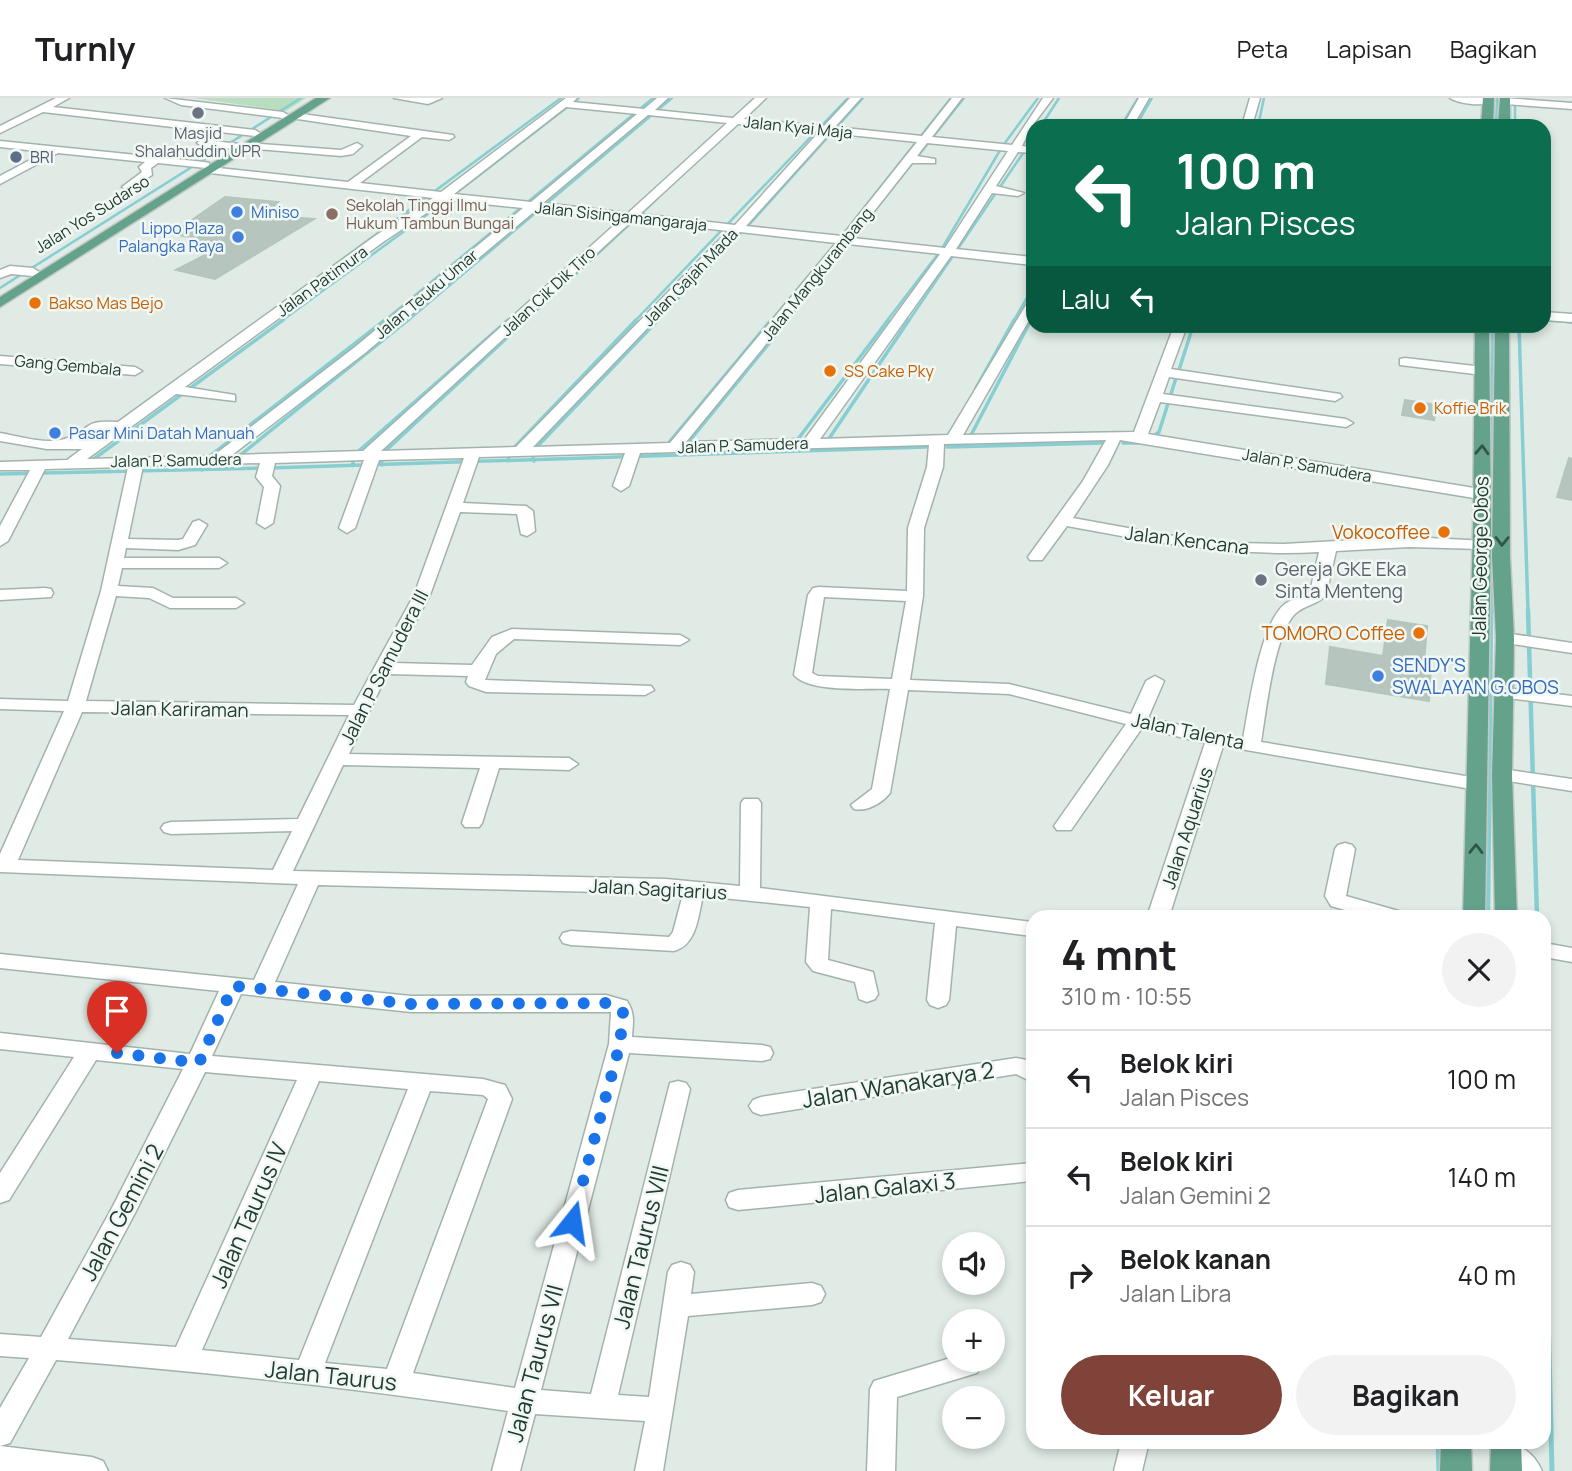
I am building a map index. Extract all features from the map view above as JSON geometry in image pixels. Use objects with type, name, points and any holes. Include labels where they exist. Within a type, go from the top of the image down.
[{"type":"main road","name":"Jalan Yos Sudarso","points":[[5,294],[33,272],[203,166],[242,146],[289,115],[309,98]]},
{"type":"main road","name":"Jalan Yos Sudarso","points":[[242,146],[255,133],[324,98]]},
{"type":"main road","points":[[1487,119],[1488,99]]},
{"type":"main road","points":[[1506,119],[1510,101]]},
{"type":"main road","name":"Jalan Yos Sudarso","points":[[5,294],[203,166]]},
{"type":"main road","name":"Jalan George Obos","points":[[1475,910],[1482,333]]},
{"type":"main road","name":"Jalan George Obos","points":[[1502,333],[1501,557],[1505,638],[1502,775],[1506,910]]},
{"type":"main road","points":[[1483,407],[1502,409]]},
{"type":"main road","points":[[1456,1449],[1456,1471]]},
{"type":"street","points":[[0,130],[64,98]]},
{"type":"street","points":[[170,98],[181,102],[449,137]]},
{"type":"street","points":[[399,98],[428,101],[437,98]]},
{"type":"street","name":"Jalan Teuku Umar","points":[[218,459],[359,350],[663,98]]},
{"type":"street","name":"Jalan Cik Dik Tiro","points":[[369,463],[761,98]]},
{"type":"street","name":"Jalan Gajah Mada","points":[[520,452],[738,228],[856,98]]},
{"type":"street","name":"Jalan Mangkurambang","points":[[674,448],[845,240],[957,98]]},
{"type":"street","points":[[1033,119],[1048,98]]},
{"type":"street","points":[[1132,119],[1144,98]]},
{"type":"street","points":[[1249,119],[1255,98]]},
{"type":"street","points":[[1455,98],[1488,99]]},
{"type":"street","name":"Jalan Kyai Maja","points":[[568,101],[646,113],[1026,149]]},
{"type":"street","name":"Jalan Patimura","points":[[72,463],[379,239],[442,197],[568,101]]},
{"type":"street","points":[[1510,101],[1572,106]]},
{"type":"street","points":[[41,109],[255,133]]},
{"type":"street","points":[[350,133],[362,126]]},
{"type":"street","points":[[810,443],[948,252],[1026,131]]},
{"type":"street","points":[[211,132],[216,134],[198,145],[353,149],[393,155]]},
{"type":"street","points":[[348,187],[421,134]]},
{"type":"street","name":"Jalan Sisingamangaraja","points":[[0,144],[156,160],[348,187],[1026,260]]},
{"type":"street","points":[[0,181],[56,150]]},
{"type":"street","points":[[909,159],[931,161]]},
{"type":"street","points":[[128,187],[145,177],[149,171],[145,167],[156,160]]},
{"type":"street","points":[[990,189],[1018,193]]},
{"type":"street","points":[[0,274],[10,270],[33,272]]},
{"type":"street","points":[[861,805],[882,789],[915,596],[916,527],[935,467],[945,440],[1026,314]]},
{"type":"street","points":[[1551,316],[1572,318]]},
{"type":"street","points":[[1140,437],[1169,399],[1164,372],[1178,333]]},
{"type":"street","name":"Gang Gembala","points":[[0,360],[135,371]]},
{"type":"street","points":[[1405,362],[1483,371]]},
{"type":"street","points":[[1164,372],[1335,397]]},
{"type":"street","points":[[173,389],[230,398]]},
{"type":"street","points":[[1169,399],[1346,424]]},
{"type":"street","points":[[70,443],[97,425],[122,427]]},
{"type":"street","points":[[1036,557],[1095,472],[1111,447],[1115,435]]},
{"type":"street","name":"Jalan P. Samudera","points":[[0,466],[26,472],[72,463],[135,468],[218,459],[267,468],[469,462],[520,452],[1115,435],[1480,494]]},
{"type":"street","points":[[0,437],[47,445],[70,443],[95,446]]},
{"type":"street","points":[[621,486],[631,463],[633,449]]},
{"type":"street","name":"Jalan P Samudera III","points":[[280,876],[381,668],[422,595],[469,462]]},
{"type":"street","points":[[347,528],[369,463]]},
{"type":"street","points":[[3,866],[75,707],[109,591],[135,468]]},
{"type":"street","points":[[265,523],[272,486],[267,468]]},
{"type":"street","points":[[0,541],[26,472]]},
{"type":"street","points":[[454,506],[520,509],[525,512],[527,531]]},
{"type":"street","name":"Jalan Kencana","points":[[1061,520],[1208,546],[1263,549],[1433,541],[1481,544]]},
{"type":"street","points":[[119,543],[178,545],[189,542],[199,525]]},
{"type":"street","points":[[1251,744],[1266,664],[1282,619],[1292,608],[1318,595],[1329,545]]},
{"type":"street","points":[[115,563],[219,563]]},
{"type":"street","points":[[109,591],[153,593],[170,603],[236,603]]},
{"type":"street","name":"Jalan Talenta","points":[[915,596],[824,591],[816,595],[803,675],[815,681],[900,683],[1018,691],[1216,739],[1477,784]]},
{"type":"street","points":[[0,595],[45,593]]},
{"type":"street","points":[[645,690],[486,687],[475,682],[478,671],[494,643],[501,637],[512,634],[680,640]]},
{"type":"street","points":[[1505,638],[1572,648]]},
{"type":"street","points":[[381,668],[478,671]]},
{"type":"street","points":[[1064,826],[1137,722],[1155,681]]},
{"type":"street","points":[[1504,693],[1572,701]]},
{"type":"street","name":"Jalan Kariraman","points":[[0,704],[360,710]]},
{"type":"street","name":"Jalan Aquarius","points":[[1160,910],[1216,739]]},
{"type":"street","points":[[337,760],[569,764]]},
{"type":"street","points":[[472,822],[491,762]]},
{"type":"street","points":[[1502,775],[1572,785]]},
{"type":"street","points":[[750,894],[751,803]]},
{"type":"street","points":[[171,828],[305,825]]},
{"type":"street","points":[[1345,849],[1335,896],[1352,907],[1365,910]]},
{"type":"street","name":"Jalan Sagitarius","points":[[3,866],[695,889],[821,901],[1026,928]]},
{"type":"street","points":[[0,961],[261,988],[311,878]]},
{"type":"street","points":[[572,938],[674,944],[683,935],[695,889]]},
{"type":"street","points":[[821,901],[817,962],[821,966],[865,976],[867,993]]},
{"type":"street","points":[[938,1000],[946,917]]},
{"type":"street","points":[[1551,951],[1572,955]]},
{"type":"street","name":"Jalan Gemini 2","points":[[0,1434],[48,1350],[199,1063],[233,986]]},
{"type":"street","name":"Jalan Taurus VII","points":[[261,988],[411,1004],[606,1003],[619,1006],[623,1012],[620,1044],[506,1471]]},
{"type":"street","points":[[0,1041],[199,1063],[492,1088],[497,1091],[500,1099],[396,1382]]},
{"type":"street","points":[[620,1044],[762,1053]]},
{"type":"street","points":[[0,1193],[90,1050]]},
{"type":"street","name":"Jalan Wanakarya 2","points":[[761,1106],[1016,1066],[1026,1068]]},
{"type":"street","name":"Jalan Taurus IV","points":[[184,1359],[313,1072]]},
{"type":"street","points":[[307,1373],[422,1082]]},
{"type":"street","name":"Jalan Taurus VIII","points":[[601,1404],[678,1089]]},
{"type":"street","name":"Jalan Galaxi 3","points":[[738,1200],[1026,1173]]},
{"type":"street","points":[[649,1471],[678,1306],[681,1272]]},
{"type":"street","points":[[678,1306],[812,1294]]},
{"type":"street","name":"Jalan Taurus","points":[[0,1345],[184,1359],[396,1382],[523,1401],[661,1410]]},
{"type":"street","points":[[881,1471],[884,1389],[942,1372]]},
{"type":"street","points":[[1128,1471],[1133,1449]]},
{"type":"street","points":[[0,1460],[92,1471]]},
{"type":"green space","points":[[193,98],[306,98],[286,111]]},
{"type":"building","name":"Lippo Plaza Palangka Raya","points":[[225,197],[278,202],[264,215],[314,219],[215,279],[176,270],[207,254],[186,249],[202,239],[172,234]]},
{"type":"building","name":"Koffie Brik","points":[[1405,400],[1437,405],[1434,420],[1402,415]]},
{"type":"building","points":[[1569,458],[1572,459],[1572,500],[1557,497]]},
{"type":"building","name":"SENDY'S SWALAYAN G.OBOS","points":[[1388,620],[1427,626],[1424,663],[1431,664],[1429,701],[1326,684],[1330,647],[1383,656]]},
{"type":"waterway","points":[[0,288],[301,98]]},
{"type":"waterway","points":[[268,314],[561,98]]},
{"type":"waterway","points":[[280,322],[451,197],[579,98]]},
{"type":"waterway","points":[[383,322],[653,98]]},
{"type":"waterway","points":[[406,322],[672,98]]},
{"type":"waterway","points":[[634,322],[848,98]]},
{"type":"waterway","points":[[748,226],[863,98]]},
{"type":"waterway","points":[[841,237],[951,98]]},
{"type":"waterway","points":[[786,322],[964,98]]},
{"type":"waterway","points":[[886,322],[941,250],[1002,147],[1038,98]]},
{"type":"waterway","points":[[1046,119],[1059,98]]},
{"type":"waterway","points":[[1125,119],[1138,98]]},
{"type":"waterway","points":[[1140,119],[1152,98]]},
{"type":"waterway","points":[[1260,119],[1264,98]]},
{"type":"waterway","points":[[1496,119],[1497,98]]},
{"type":"waterway","points":[[1510,98],[1522,99]]},
{"type":"waterway","points":[[1515,101],[1515,119]]},
{"type":"waterway","points":[[908,322],[1026,149]]},
{"type":"waterway","points":[[524,322],[658,198]]},
{"type":"waterway","points":[[656,322],[742,232]]},
{"type":"waterway","points":[[770,322],[836,243]]},
{"type":"waterway","points":[[1013,322],[1026,299]]},
{"type":"waterway","points":[[506,322],[511,318]]},
{"type":"waterway","points":[[91,461],[283,320]]},
{"type":"waterway","points":[[202,469],[205,460],[385,320]]},
{"type":"waterway","points":[[223,469],[408,320]]},
{"type":"waterway","points":[[353,465],[353,456],[508,320]]},
{"type":"waterway","points":[[382,464],[381,455],[526,320]]},
{"type":"waterway","points":[[508,460],[510,452],[636,320]]},
{"type":"waterway","points":[[534,460],[532,452],[658,320]]},
{"type":"waterway","points":[[666,446],[771,320]]},
{"type":"waterway","points":[[687,444],[788,320]]},
{"type":"waterway","points":[[795,443],[888,320]]},
{"type":"waterway","points":[[826,443],[909,320]]},
{"type":"waterway","points":[[976,388],[1014,320]]},
{"type":"waterway","points":[[1551,320],[1572,322],[1551,320]]},
{"type":"waterway","points":[[969,439],[1026,330]]},
{"type":"waterway","points":[[1179,370],[1191,333]]},
{"type":"waterway","points":[[1491,611],[1493,333]]},
{"type":"waterway","points":[[1519,333],[1528,611]]},
{"type":"waterway","points":[[1155,435],[1159,432],[1176,378]]},
{"type":"waterway","points":[[947,438],[947,447],[1102,443]]},
{"type":"waterway","points":[[1123,443],[1139,443]]},
{"type":"waterway","points":[[534,460],[926,447]]},
{"type":"waterway","points":[[382,464],[508,460]]},
{"type":"waterway","points":[[508,460],[534,460]]},
{"type":"waterway","points":[[353,465],[382,464]]},
{"type":"waterway","points":[[270,468],[353,465]]},
{"type":"waterway","points":[[223,469],[262,468]]},
{"type":"waterway","points":[[0,474],[202,469]]},
{"type":"waterway","points":[[202,469],[223,469]]},
{"type":"waterway","points":[[1488,910],[1491,610]]},
{"type":"waterway","points":[[1528,610],[1537,910]]},
{"type":"waterway","points":[[1551,1431],[1552,1471]]},
{"type":"waterway","points":[[1438,1449],[1439,1471]]},
{"type":"place","name":"Masjid Shalahuddin UPR","points":[[198,113]]},
{"type":"place","name":"BRI","points":[[16,157]]},
{"type":"place","name":"Miniso","points":[[237,212]]},
{"type":"place","name":"Sekolah Tinggi Ilmu Hukum Tambun Bungai","points":[[332,214]]},
{"type":"place","name":"Lippo Plaza Palangka Raya","points":[[238,237]]},
{"type":"place","name":"Bakso Mas Bejo","points":[[35,303]]},
{"type":"place","name":"SS Cake Pky","points":[[830,371]]},
{"type":"place","name":"Koffie Brik","points":[[1420,408]]},
{"type":"place","name":"Pasar Mini Datah Manuah","points":[[55,433]]},
{"type":"place","name":"Vokocoffee","points":[[1444,532]]},
{"type":"place","name":"Gereja GKE Eka Sinta Menteng","points":[[1261,580]]},
{"type":"place","name":"TOMORO Coffee","points":[[1419,633]]},
{"type":"place","name":"SENDY'S SWALAYAN G.OBOS","points":[[1378,676]]},
{"type":"route","points":[[117,1053],[199,1063],[233,986],[411,1004],[612,1003],[619,1006],[623,1012],[620,1044],[572,1222]]}]
